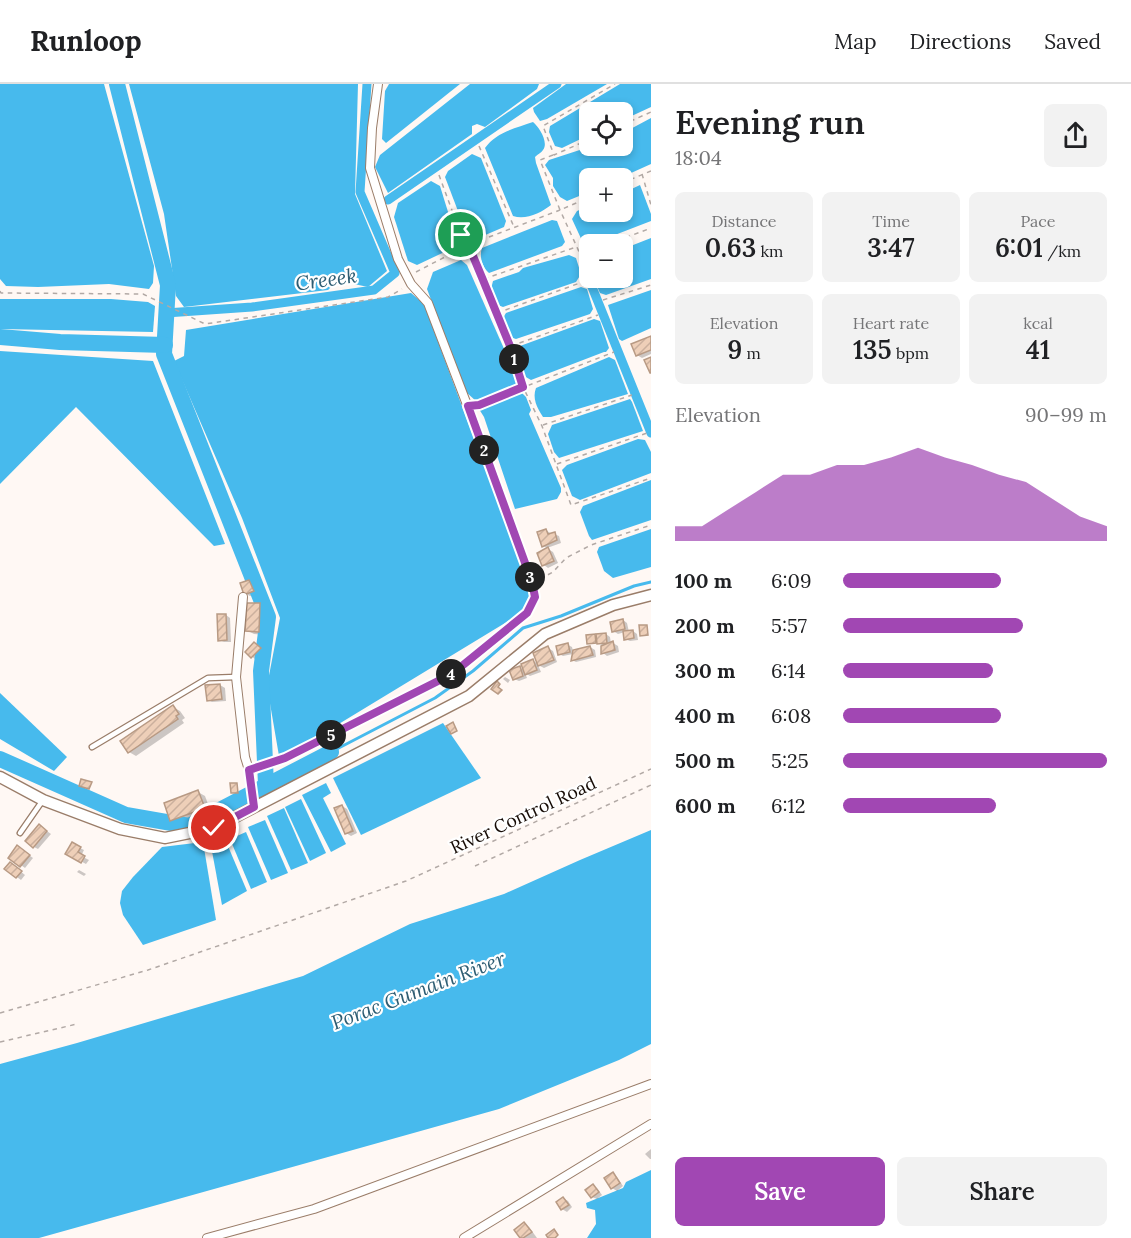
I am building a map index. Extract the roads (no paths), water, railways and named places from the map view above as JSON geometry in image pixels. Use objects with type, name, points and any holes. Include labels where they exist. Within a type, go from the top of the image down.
[{"type":"street","points":[[249,770],[285,758],[452,674],[527,613],[535,597],[532,582],[468,406],[428,303],[409,280],[398,259],[370,168],[372,128],[378,84]]},
{"type":"street","points":[[0,777],[43,800],[120,829],[165,838],[214,828],[468,696],[545,634],[613,605],[651,595]]},
{"type":"street","points":[[243,597],[236,677],[245,757],[254,807]]},
{"type":"street","points":[[207,1238],[314,1209],[651,1084]]},
{"type":"street","points":[[464,1238],[651,1124]]},
{"type":"lane","points":[[92,747],[208,678],[236,677]]},
{"type":"lane","points":[[20,833],[43,800]]},
{"type":"water","points":[[0,84],[104,84],[154,266],[153,283],[149,289],[109,284],[6,286],[0,279]]},
{"type":"water","points":[[129,84],[358,84],[355,194],[387,271],[368,287],[354,284],[347,278],[339,279],[328,290],[184,307],[176,296],[164,214]]},
{"type":"water","points":[[389,84],[460,84],[386,143],[382,139],[385,91]]},
{"type":"water","points":[[470,84],[539,84],[537,89],[485,127],[477,124],[472,126],[472,134],[388,193],[375,167],[380,155]]},
{"type":"water","points":[[566,84],[607,84],[540,121],[533,108]]},
{"type":"water","points":[[620,84],[651,84],[651,107],[633,115],[633,102],[590,102]]},
{"type":"water","points":[[579,109],[579,140],[562,148],[555,146],[549,132],[550,126]]},
{"type":"water","points":[[651,118],[651,164],[633,172],[633,168],[579,168],[579,196],[567,201],[560,197],[545,165],[549,160],[579,150],[579,156],[633,156],[633,128]]},
{"type":"water","points":[[533,122],[545,143],[543,150],[535,157],[551,205],[533,215],[518,217],[513,216],[485,148],[501,134]]},
{"type":"water","points":[[472,154],[481,158],[506,221],[504,227],[476,239],[466,232],[445,177],[448,171]]},
{"type":"water","points":[[431,181],[440,186],[457,241],[455,247],[417,265],[408,261],[394,217],[398,203]]},
{"type":"water","points":[[640,185],[651,214],[651,221],[617,234],[579,234],[572,219],[579,210],[579,222],[633,222],[633,188]]},
{"type":"water","points":[[552,220],[557,221],[565,242],[562,246],[489,273],[487,271],[481,258],[482,248]]},
{"type":"water","points":[[651,238],[651,279],[633,285],[633,245]]},
{"type":"water","points":[[569,255],[576,258],[579,277],[576,282],[503,307],[498,305],[491,289],[493,281],[519,272],[523,268]]},
{"type":"water","points":[[461,260],[467,265],[517,378],[517,384],[477,402],[466,392],[427,289],[433,272]]},
{"type":"water","points":[[579,288],[587,289],[593,309],[590,314],[516,339],[510,337],[504,322],[506,313]]},
{"type":"water","points":[[598,288],[626,288],[606,295],[600,293]]},
{"type":"water","points":[[651,290],[651,328],[622,341],[619,339],[608,305]]},
{"type":"water","points":[[411,293],[424,304],[528,584],[530,596],[523,612],[291,753],[279,756],[267,686],[280,618],[242,518],[174,361],[184,356],[186,330]]},
{"type":"water","points":[[0,299],[111,299],[148,302],[155,306],[153,332],[0,329]]},
{"type":"water","points":[[594,319],[600,321],[609,348],[606,352],[531,380],[524,376],[516,352],[520,346]]},
{"type":"water","points":[[0,351],[153,361],[225,544],[214,546],[76,407],[0,484]]},
{"type":"water","points":[[609,357],[615,360],[628,394],[551,417],[543,417],[536,403],[536,388]]},
{"type":"water","points":[[519,390],[526,397],[531,410],[529,414],[561,492],[557,499],[515,509],[484,417],[479,409]]},
{"type":"water","points":[[630,399],[643,431],[559,458],[554,452],[548,434],[552,425]]},
{"type":"water","points":[[638,439],[645,440],[651,452],[651,473],[580,500],[572,496],[562,470],[567,465]]},
{"type":"water","points":[[651,480],[651,520],[592,540],[580,512],[583,506]]},
{"type":"water","points":[[651,529],[651,567],[613,578],[604,571],[597,552],[599,547]]},
{"type":"water","points":[[0,693],[67,757],[54,771],[0,739]]},
{"type":"water","points":[[443,723],[481,778],[361,835],[333,778]]},
{"type":"water","points":[[326,783],[331,793],[323,798],[346,844],[331,852],[302,795]]},
{"type":"water","points":[[301,799],[326,853],[310,861],[285,807]]},
{"type":"water","points":[[284,808],[308,863],[291,870],[267,816]]},
{"type":"water","points":[[265,820],[288,873],[271,880],[248,827]]},
{"type":"water","name":"Porac Gumain River","points":[[651,830],[651,1044],[619,1060],[499,1109],[39,1238],[0,1238],[0,1064],[303,976],[410,924],[504,894]]},
{"type":"water","points":[[246,832],[267,882],[251,889],[230,839]]},
{"type":"water","points":[[225,839],[247,891],[222,905],[211,846]]},
{"type":"water","points":[[203,842],[216,920],[143,945],[123,915],[120,903],[122,891],[162,847]]},
{"type":"water","points":[[651,1170],[651,1238],[587,1238],[596,1224],[595,1210],[587,1208],[586,1203],[623,1188],[626,1182]]},
{"type":"waterway","points":[[117,84],[168,285],[164,354],[268,617],[261,671],[266,785]]},
{"type":"waterway","name":"Creeek","points":[[166,313],[252,307],[374,290],[395,273],[360,192],[367,84]]},
{"type":"waterway","points":[[388,200],[557,84]]},
{"type":"waterway","points":[[592,288],[651,433]]},
{"type":"waterway","points":[[0,337],[60,342],[165,345]]},
{"type":"waterway","points":[[331,752],[435,698],[473,671],[523,628],[561,616],[634,586],[651,582]]},
{"type":"waterway","points":[[0,759],[126,815],[189,826],[331,752]]}]
